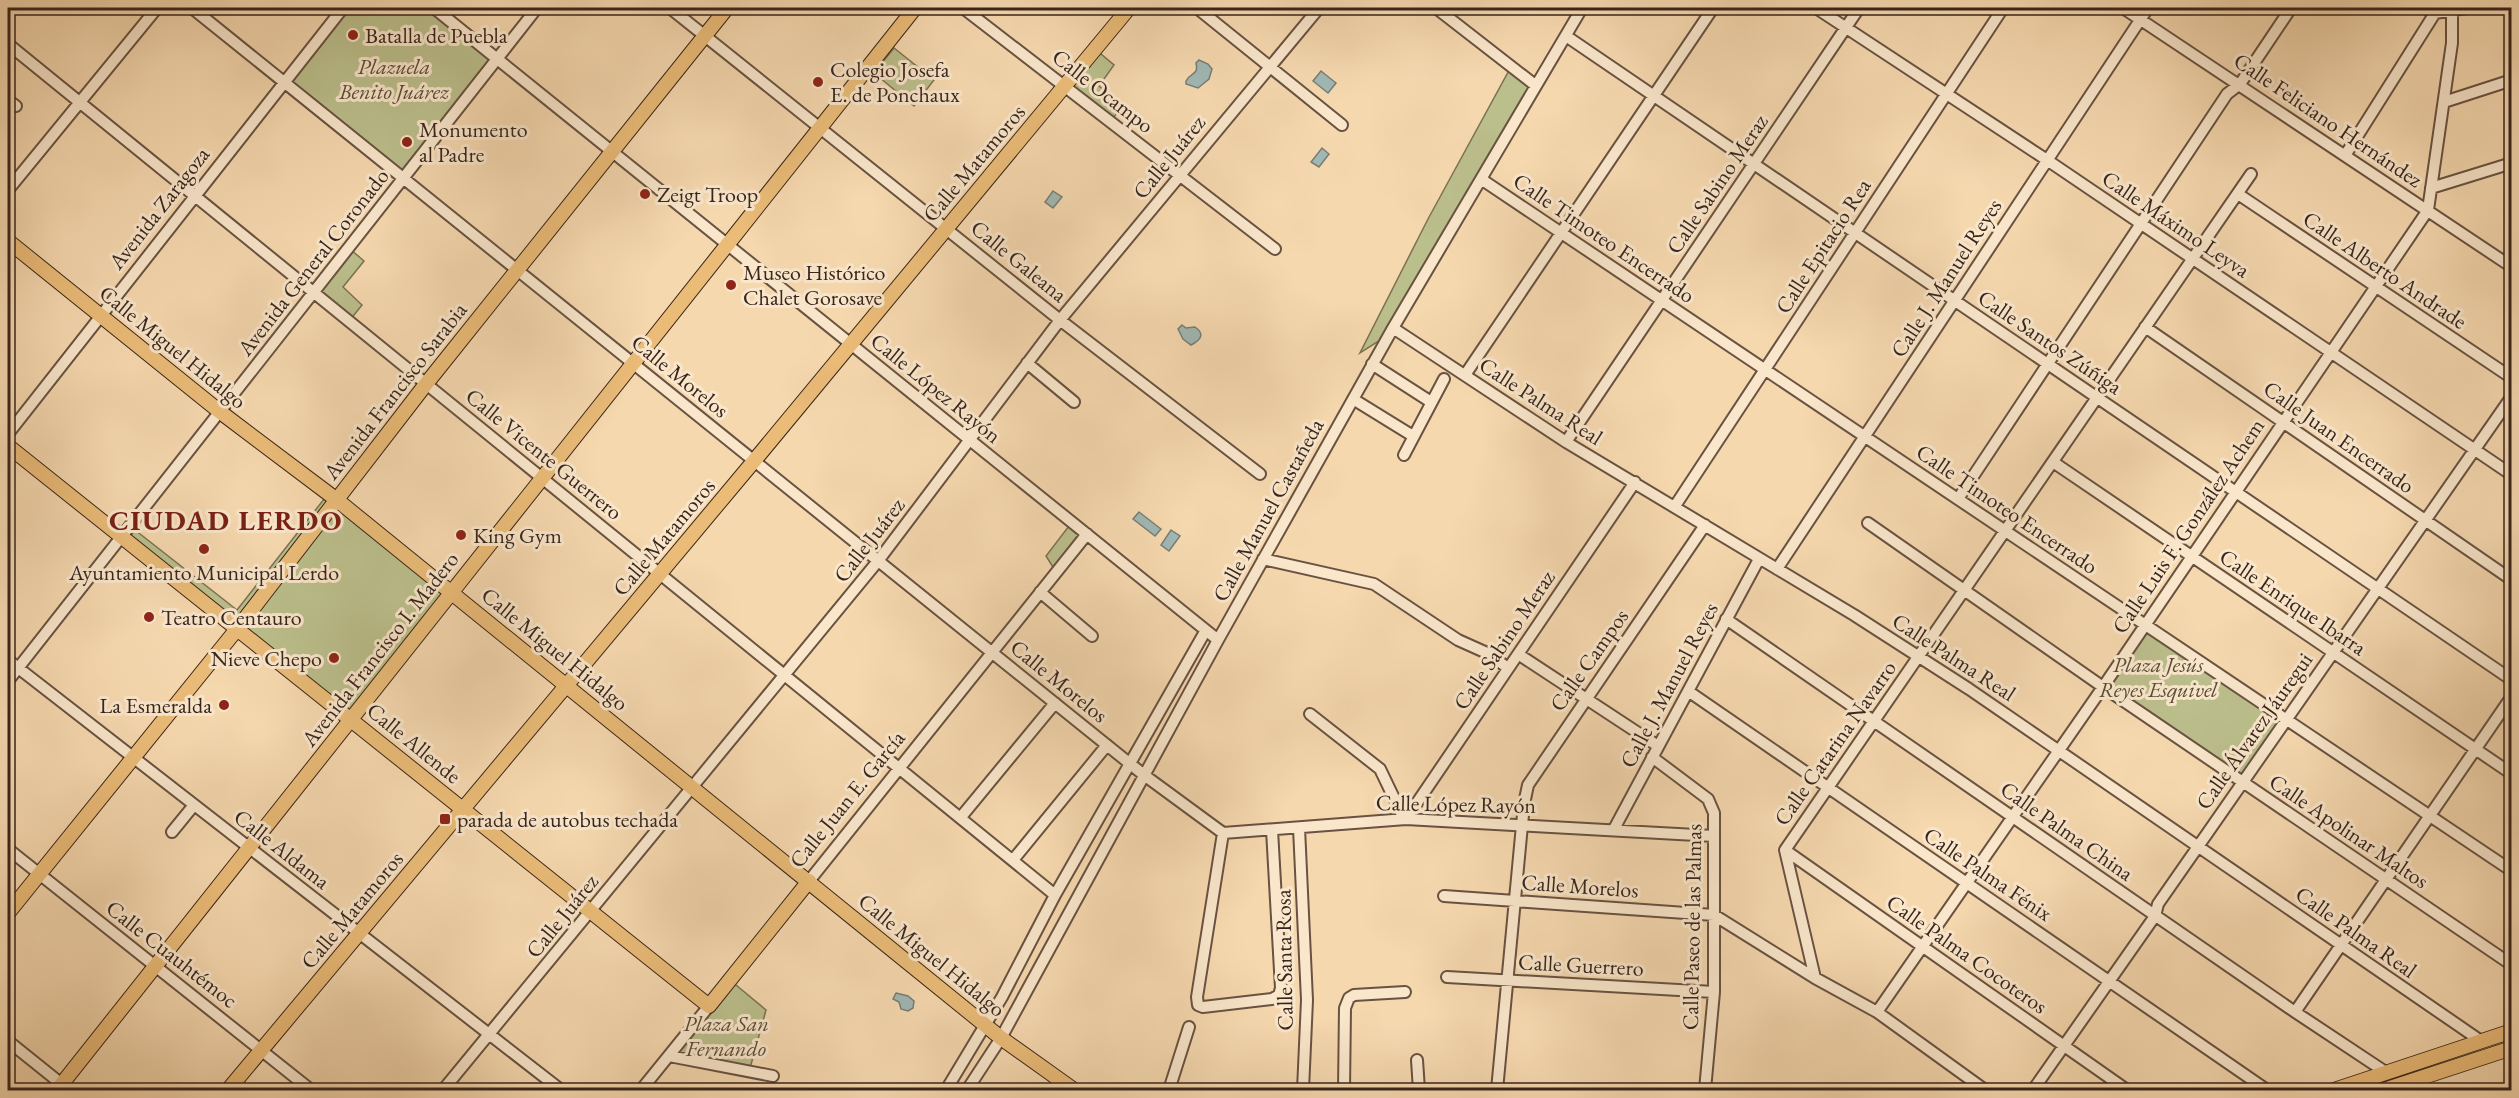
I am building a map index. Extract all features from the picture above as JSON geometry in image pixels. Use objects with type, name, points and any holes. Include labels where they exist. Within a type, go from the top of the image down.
[{"type":"main road","name":"Avenida Francisco Sarabia","points":[[8,913],[237,629],[426,384],[727,8]]},
{"type":"main road","name":"Calle Matamoros","points":[[228,1090],[567,686],[1129,8]]},
{"type":"main road","name":"Avenida Francisco I. Madero","points":[[62,1088],[155,966],[728,244],[910,9]]},
{"type":"main road","name":"Calle Miguel Hidalgo","points":[[8,241],[219,411],[337,500],[452,592],[1000,1038],[1074,1090]]},
{"type":"main road","name":"Calle Allende","points":[[8,446],[709,1006]]},
{"type":"main road","name":"Calle Juan E. García","points":[[709,1006],[809,881]]},
{"type":"main road","points":[[2334,1090],[2511,1031]]},
{"type":"main road","points":[[2384,1090],[2511,1048]]},
{"type":"street","points":[[8,190],[157,8]]},
{"type":"street","name":"Calle Morelos","points":[[192,8],[1144,775]]},
{"type":"street","name":"Avenida Zaragoza","points":[[8,434],[99,315],[343,8]]},
{"type":"street","name":"Calle López Rayón","points":[[434,8],[1218,640]]},
{"type":"street","name":"Avenida General Coronado","points":[[8,681],[537,8]]},
{"type":"street","name":"Calle Galeana","points":[[670,8],[1060,320],[1260,474]]},
{"type":"street","name":"Calle Ocampo","points":[[963,8],[1275,249]]},
{"type":"street","points":[[1197,8],[1342,125]]},
{"type":"street","name":"Calle Juárez","points":[[443,1090],[878,561],[1060,320],[1318,8]]},
{"type":"street","points":[[1436,8],[1535,85]]},
{"type":"street","name":"Calle Manuel Castañeda","points":[[967,1090],[1000,1038],[1372,364],[1582,8]]},
{"type":"street","points":[[1465,375],[1713,8]]},
{"type":"street","name":"Calle Máximo Leyva","points":[[1816,8],[2047,160],[2511,475]]},
{"type":"street","name":"Calle Sabino Meraz","points":[[1566,442],[1859,8]]},
{"type":"street","name":"Calle Epitacio Rea","points":[[1675,506],[2002,8]]},
{"type":"street","name":"Calle Feliciano Hernández","points":[[2123,8],[2346,154],[2511,267]]},
{"type":"street","name":"Calle J. Manuel Reyes","points":[[1777,569],[2148,8]]},
{"type":"street","points":[[1958,499],[2228,94],[2240,84],[2291,8]]},
{"type":"street","points":[[2346,154],[2430,10],[2466,8]]},
{"type":"street","points":[[2428,210],[2452,43],[2452,10]]},
{"type":"street","name":"Calle Santos Zúñiga","points":[[1566,36],[2511,680]]},
{"type":"street","name":"Calle Vicente Guerrero","points":[[8,44],[1055,895]]},
{"type":"street","points":[[2444,102],[2511,80]]},
{"type":"street","points":[[2431,188],[2509,166]]},
{"type":"street","name":"Calle Catarina Navarro","points":[[1815,978],[1785,850],[2251,174]]},
{"type":"street","name":"Calle Timoteo Encerrado","points":[[1481,179],[2511,871]]},
{"type":"street","name":"Calle Alberto Andrade","points":[[2238,194],[2511,378]]},
{"type":"street","name":"Calle Luis F. González Achem","points":[[1877,1012],[2103,687],[2329,352],[2428,210]]},
{"type":"street","name":"Calle Juan Encerrado","points":[[2145,327],[2511,580]]},
{"type":"street","name":"Calle Palma Real","points":[[1393,328],[1566,442],[1675,506],[1918,656],[2481,1041]]},
{"type":"street","points":[[1027,363],[1074,402]]},
{"type":"street","points":[[1372,364],[1431,402]]},
{"type":"street","points":[[1404,455],[1444,379]]},
{"type":"street","name":"Calle Álvarez Jáuregui","points":[[2033,1090],[2155,916],[2158,904],[2511,396]]},
{"type":"street","points":[[1353,399],[1413,436]]},
{"type":"street","name":"Calle Enrique Ibarra","points":[[2053,462],[2511,774]]},
{"type":"street","name":"Calle Sabino Meraz","points":[[1405,819],[1635,482]]},
{"type":"street","name":"Calle Apolinar Maltos","points":[[1868,523],[2103,687],[2511,965]]},
{"type":"street","name":"Calle Campos","points":[[1497,1090],[1514,901],[1528,785],[1705,525]]},
{"type":"street","name":"Calle Juan E. García","points":[[809,881],[1087,534]]},
{"type":"street","points":[[1263,558],[1374,584],[1458,639],[1487,653],[1508,668]]},
{"type":"street","name":"Calle J. Manuel Reyes","points":[[1614,829],[1759,559]]},
{"type":"street","points":[[1040,592],[1092,636]]},
{"type":"street","name":"Calle Palma China","points":[[1726,619],[2155,916],[2387,1073]]},
{"type":"street","name":"Calle Manuel Castañeda","points":[[946,1090],[986,1025],[1055,895],[1206,630]]},
{"type":"street","points":[[1518,654],[1658,746]]},
{"type":"street","name":"Calle Aldama","points":[[8,660],[561,1090]]},
{"type":"street","name":"Calle Palma Fénix","points":[[1688,691],[2266,1090]]},
{"type":"street","points":[[2295,1012],[2511,696]]},
{"type":"street","points":[[961,817],[1055,703]]},
{"type":"street","points":[[1310,714],[1380,769],[1405,819]]},
{"type":"street","points":[[1013,860],[1107,745]]},
{"type":"street","name":"Calle Paseo de las Palmas","points":[[1652,757],[1708,799],[1714,813],[1714,992],[1705,1090]]},
{"type":"street","points":[[1144,775],[1223,833],[1197,997],[1198,1005],[1203,1007],[1272,999],[1280,992],[1272,830]]},
{"type":"street","points":[[172,832],[194,805]]},
{"type":"street","name":"Calle López Rayón","points":[[1223,833],[1405,819],[1714,836]]},
{"type":"street","name":"Calle Santa Rosa","points":[[1299,828],[1307,1000],[1302,1090]]},
{"type":"street","name":"Calle Cuauhtémoc","points":[[8,849],[311,1090]]},
{"type":"street","name":"Calle Palma Cocoteros","points":[[1785,850],[2127,1090]]},
{"type":"street","name":"Calle Morelos","points":[[1444,896],[1714,915]]},
{"type":"street","points":[[1714,915],[1815,978],[1877,1012],[1985,1090]]},
{"type":"street","name":"Calle Guerrero","points":[[1447,976],[1714,992]]},
{"type":"street","points":[[1344,1090],[1345,1008],[1349,998],[1354,995],[1405,992]]},
{"type":"street","name":"Calle Juan E. García","points":[[641,1090],[709,1006]]},
{"type":"street","points":[[1169,1090],[1189,1027]]},
{"type":"street","points":[[8,1041],[62,1088]]},
{"type":"street","points":[[669,1056],[773,1076]]},
{"type":"street","points":[[1418,1060],[1419,1090]]},
{"type":"green space","name":"Plazuela Benito Juárez","points":[[344,8],[435,8],[499,60],[406,179],[285,81]]},
{"type":"green space","points":[[894,48],[934,80],[914,106],[874,73]]},
{"type":"green space","points":[[1095,49],[1114,65],[1099,86],[1123,105],[1111,121],[1066,86]]},
{"type":"green space","points":[[1512,65],[1538,86],[1393,332],[1360,353],[1428,219]]},
{"type":"green space","points":[[350,249],[364,261],[343,287],[362,305],[350,320],[316,291]]},
{"type":"green space","points":[[328,494],[453,593],[354,723],[128,539],[135,530],[237,610]]},
{"type":"green space","points":[[1072,522],[1087,534],[1056,572],[1046,556]]},
{"type":"green space","name":"Plaza Jesús Reyes Esquivel","points":[[2148,622],[2289,720],[2243,783],[2102,686]]},
{"type":"green space","name":"Plaza San Fernando","points":[[730,980],[766,1010],[749,1072],[668,1057]]},
{"type":"water","points":[[1199,60],[1208,64],[1212,69],[1209,79],[1198,88],[1186,84],[1186,81],[1195,72],[1196,63]]},
{"type":"water","points":[[1321,71],[1336,83],[1328,93],[1313,81]]},
{"type":"water","points":[[1322,148],[1329,154],[1319,167],[1311,162]]},
{"type":"water","points":[[1053,191],[1062,197],[1053,208],[1045,202]]},
{"type":"water","points":[[1182,325],[1186,328],[1195,327],[1201,334],[1199,339],[1191,345],[1183,339],[1178,329]]},
{"type":"water","points":[[1139,512],[1161,529],[1155,536],[1133,519]]},
{"type":"water","points":[[1171,530],[1180,536],[1169,551],[1161,545]]},
{"type":"water","points":[[896,993],[908,996],[914,1001],[913,1008],[908,1011],[901,1009],[899,1002],[893,999]]},
{"type":"place","name":"Batalla de Puebla","points":[[353,35]]},
{"type":"place","name":"Colegio Josefa E. de Ponchaux","points":[[818,82]]},
{"type":"place","name":"Monumento al Padre","points":[[407,142]]},
{"type":"place","name":"Zeigt Troop","points":[[645,194]]},
{"type":"place","name":"Museo Histórico Chalet Gorosave","points":[[731,285]]},
{"type":"place","name":"King Gym","points":[[461,535]]},
{"type":"place","name":"Ayuntamiento Municipal Lerdo","points":[[204,549]]},
{"type":"place","name":"Teatro Centauro","points":[[149,617]]},
{"type":"place","name":"Nieve Chepo","points":[[334,658]]},
{"type":"place","name":"La Esmeralda","points":[[224,705]]},
{"type":"place","name":"parada de autobus techada","points":[[445,819]]},
{"type":"district","name":"CIUDAD LERDO","points":[[226,520]]}]
